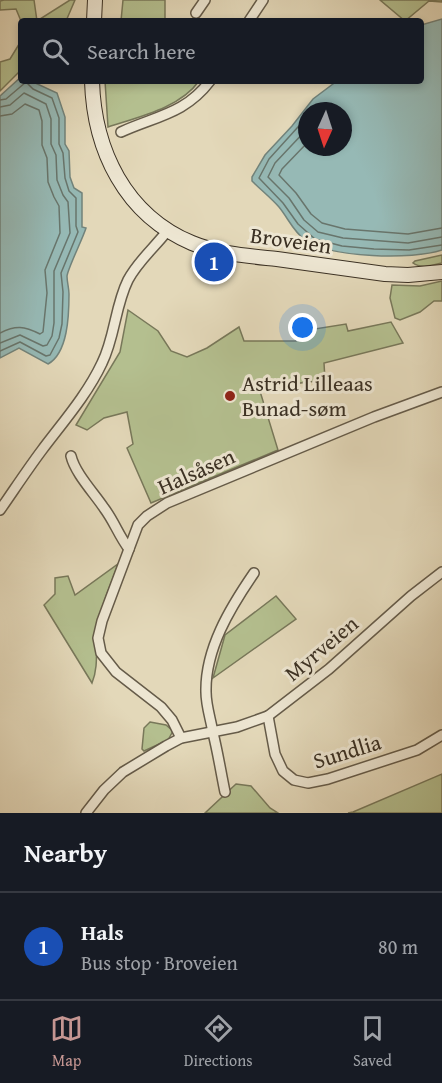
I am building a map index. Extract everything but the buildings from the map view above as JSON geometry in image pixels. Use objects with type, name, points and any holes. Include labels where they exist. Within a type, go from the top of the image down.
[{"type":"street","points":[[94,18],[95,0]]},
{"type":"street","points":[[196,13],[205,0]]},
{"type":"street","points":[[251,18],[263,0]]},
{"type":"street","name":"Broveien","points":[[92,84],[96,126],[111,165],[134,200],[168,230],[200,246],[252,257],[393,275],[442,272]]},
{"type":"street","points":[[121,132],[169,115],[185,106],[208,84]]},
{"type":"street","points":[[0,510],[91,384],[111,340],[128,280],[168,230]]},
{"type":"street","name":"Halsåsen","points":[[181,738],[172,720],[161,707],[116,672],[101,653],[98,638],[102,621],[138,525],[167,503],[374,417],[442,392]]},
{"type":"street","points":[[71,456],[72,463],[91,492],[105,508],[121,539],[129,549]]},
{"type":"street","name":"Myrveien","points":[[87,813],[104,790],[123,772],[181,738],[237,727],[268,716],[329,669],[411,596],[442,572]]},
{"type":"street","points":[[225,792],[206,694],[209,663],[230,610],[254,573]]},
{"type":"street","name":"Sundlia","points":[[268,716],[275,754],[283,771],[294,780],[308,783],[328,779],[417,750],[442,735]]},
{"type":"green space","points":[[34,0],[37,18],[20,18],[16,9],[0,10],[0,1]]},
{"type":"green space","points":[[70,0],[75,0],[67,18],[42,18]]},
{"type":"green space","points":[[123,0],[165,0],[165,18],[121,18]]},
{"type":"green space","points":[[380,0],[442,0],[442,2],[429,1],[409,18],[401,18]]},
{"type":"green space","points":[[18,46],[18,73],[0,91],[0,62],[10,59]]},
{"type":"green space","points":[[105,84],[196,84],[170,105],[108,127]]},
{"type":"green space","points":[[442,255],[442,263],[423,266],[413,263],[415,261]]},
{"type":"green space","points":[[442,281],[442,301],[434,301],[420,312],[400,320],[395,318],[390,298],[392,285],[420,286]]},
{"type":"green space","points":[[128,310],[158,331],[171,351],[187,357],[207,348],[239,327],[244,341],[296,341],[296,318],[310,318],[315,329],[346,324],[348,331],[391,322],[403,343],[324,363],[325,380],[259,388],[278,450],[151,503],[127,448],[133,444],[127,412],[104,418],[87,430],[76,425],[120,352]]},
{"type":"green space","points":[[118,564],[98,623],[96,668],[92,683],[44,605],[55,594],[55,578],[68,576],[75,595]]},
{"type":"green space","points":[[276,596],[296,619],[213,678],[225,635]]},
{"type":"green space","points":[[150,722],[166,725],[173,731],[168,740],[144,751],[142,749],[144,728]]},
{"type":"green space","points":[[442,774],[442,813],[348,813],[353,812]]},
{"type":"green space","points":[[236,784],[251,786],[270,808],[278,813],[205,813]]},
{"type":"water","points":[[442,19],[442,250],[393,256],[352,254],[317,246],[305,240],[294,229],[279,207],[252,181],[252,177],[265,155],[298,118],[298,156],[352,156],[352,102],[311,102],[333,84],[424,84],[424,24]]},
{"type":"water","points":[[18,80],[18,84],[38,84],[57,93],[65,117],[65,144],[69,151],[70,177],[74,188],[82,193],[82,227],[86,228],[67,276],[69,312],[66,333],[60,351],[48,364],[19,348],[0,358],[0,96]]},
{"type":"place","name":"Hals","points":[[214,262]]},
{"type":"place","name":"Astrid Lilleaas Bunad-søm","points":[[230,396]]}]
